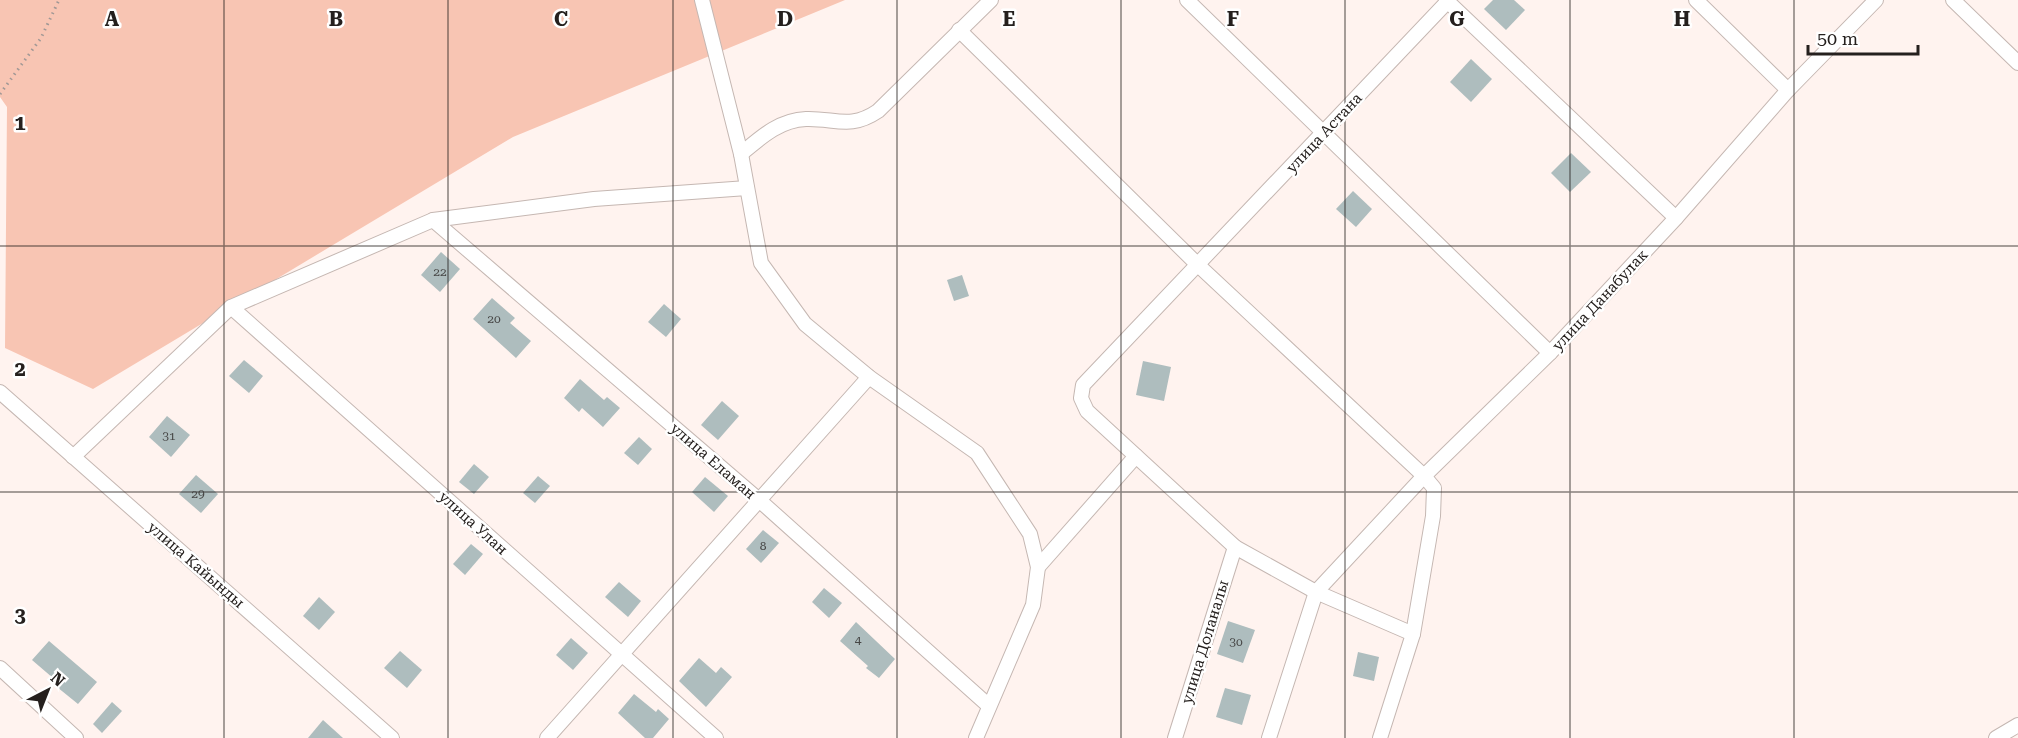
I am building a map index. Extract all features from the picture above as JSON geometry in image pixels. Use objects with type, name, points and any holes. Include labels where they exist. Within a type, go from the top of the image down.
[{"type":"street","points":[[702,0],[741,154],[761,263],[805,324],[869,377],[977,453],[1030,534],[1038,567],[1033,606],[976,738]]},
{"type":"street","points":[[741,154],[763,135],[785,123],[805,119],[852,122],[866,119],[878,111],[992,0]]},
{"type":"street","points":[[1187,0],[1550,353]]},
{"type":"street","points":[[1696,0],[1788,90]]},
{"type":"street","name":"улица Данабулак","points":[[1316,592],[1424,476],[1550,353],[1676,219],[1788,90],[1876,0]]},
{"type":"street","points":[[1953,0],[2018,63]]},
{"type":"street","points":[[1448,1],[1676,219]]},
{"type":"street","name":"улица Астана","points":[[1136,456],[1087,411],[1081,398],[1083,385],[1448,1]]},
{"type":"street","points":[[959,30],[1198,265],[1424,476],[1434,488],[1433,516],[1413,633],[1380,738]]},
{"type":"street","points":[[73,457],[231,307],[433,220],[594,199],[747,188]]},
{"type":"street","name":"улица Еламан","points":[[433,220],[759,500],[989,706]]},
{"type":"street","name":"улица Улан","points":[[231,307],[716,738]]},
{"type":"street","points":[[547,738],[869,377]]},
{"type":"street","name":"улица Кайынды","points":[[0,392],[392,738]]},
{"type":"street","points":[[1038,567],[1136,456],[1236,547],[1316,592],[1413,633]]},
{"type":"street","name":"улица Доланалы","points":[[1175,738],[1236,547]]},
{"type":"street","points":[[1269,738],[1316,592]]},
{"type":"street","points":[[0,668],[76,738]]},
{"type":"street","points":[[1996,738],[2018,725]]},
{"type":"path","points":[[0,94],[40,38],[59,0]]},
{"type":"shaded area","points":[[0,0],[845,0],[513,137],[93,389],[5,348],[7,107],[0,97]]},
{"type":"building","points":[[1493,0],[1514,0],[1525,10],[1506,30],[1484,9]]},
{"type":"building","points":[[1471,59],[1492,79],[1471,102],[1450,82]]},
{"type":"building","points":[[1571,153],[1591,172],[1570,192],[1551,173]]},
{"type":"building","points":[[1353,191],[1372,209],[1356,227],[1336,209]]},
{"type":"building","points":[[441,252],[460,269],[440,292],[421,275]]},
{"type":"building","points":[[962,275],[969,296],[954,301],[947,280]]},
{"type":"building","points":[[492,298],[515,318],[510,323],[531,341],[516,358],[473,319]]},
{"type":"building","points":[[664,304],[681,319],[666,337],[648,322]]},
{"type":"building","points":[[244,360],[263,376],[249,393],[229,376]]},
{"type":"building","points":[[1143,361],[1171,367],[1164,401],[1136,395]]},
{"type":"building","points":[[580,379],[604,400],[607,397],[620,408],[603,427],[582,408],[579,412],[564,398]]},
{"type":"building","points":[[722,401],[739,416],[718,440],[701,425]]},
{"type":"building","points":[[167,416],[190,435],[171,457],[149,437]]},
{"type":"building","points":[[639,437],[652,449],[638,465],[624,453]]},
{"type":"building","points":[[474,464],[489,477],[474,494],[459,482]]},
{"type":"building","points":[[196,475],[218,494],[201,513],[179,494]]},
{"type":"building","points":[[538,476],[550,486],[535,503],[523,493]]},
{"type":"building","points":[[705,477],[728,496],[714,512],[692,492]]},
{"type":"building","points":[[763,530],[779,543],[761,563],[746,549]]},
{"type":"building","points":[[471,544],[483,554],[465,575],[453,564]]},
{"type":"building","points":[[619,582],[641,601],[628,617],[605,597]]},
{"type":"building","points":[[824,588],[842,603],[829,618],[812,602]]},
{"type":"building","points":[[319,597],[335,612],[319,630],[303,616]]},
{"type":"building","points":[[1228,621],[1255,630],[1243,663],[1217,654]]},
{"type":"building","points":[[856,622],[895,659],[879,678],[840,641]]},
{"type":"building","points":[[571,638],[588,653],[573,670],[556,655]]},
{"type":"building","points":[[49,641],[97,682],[78,704],[57,687],[60,684],[32,660]]},
{"type":"building","points":[[400,651],[422,670],[407,688],[384,668]]},
{"type":"building","points":[[1358,652],[1379,657],[1374,681],[1353,676]]},
{"type":"building","points":[[699,658],[716,673],[721,667],[732,677],[706,707],[679,681]]},
{"type":"building","points":[[1225,688],[1251,695],[1242,725],[1216,717]]},
{"type":"building","points":[[634,694],[656,712],[658,709],[669,719],[653,738],[645,738],[618,713]]},
{"type":"building","points":[[112,702],[122,711],[102,733],[93,724]]},
{"type":"building","points":[[323,720],[343,738],[308,738]]}]
